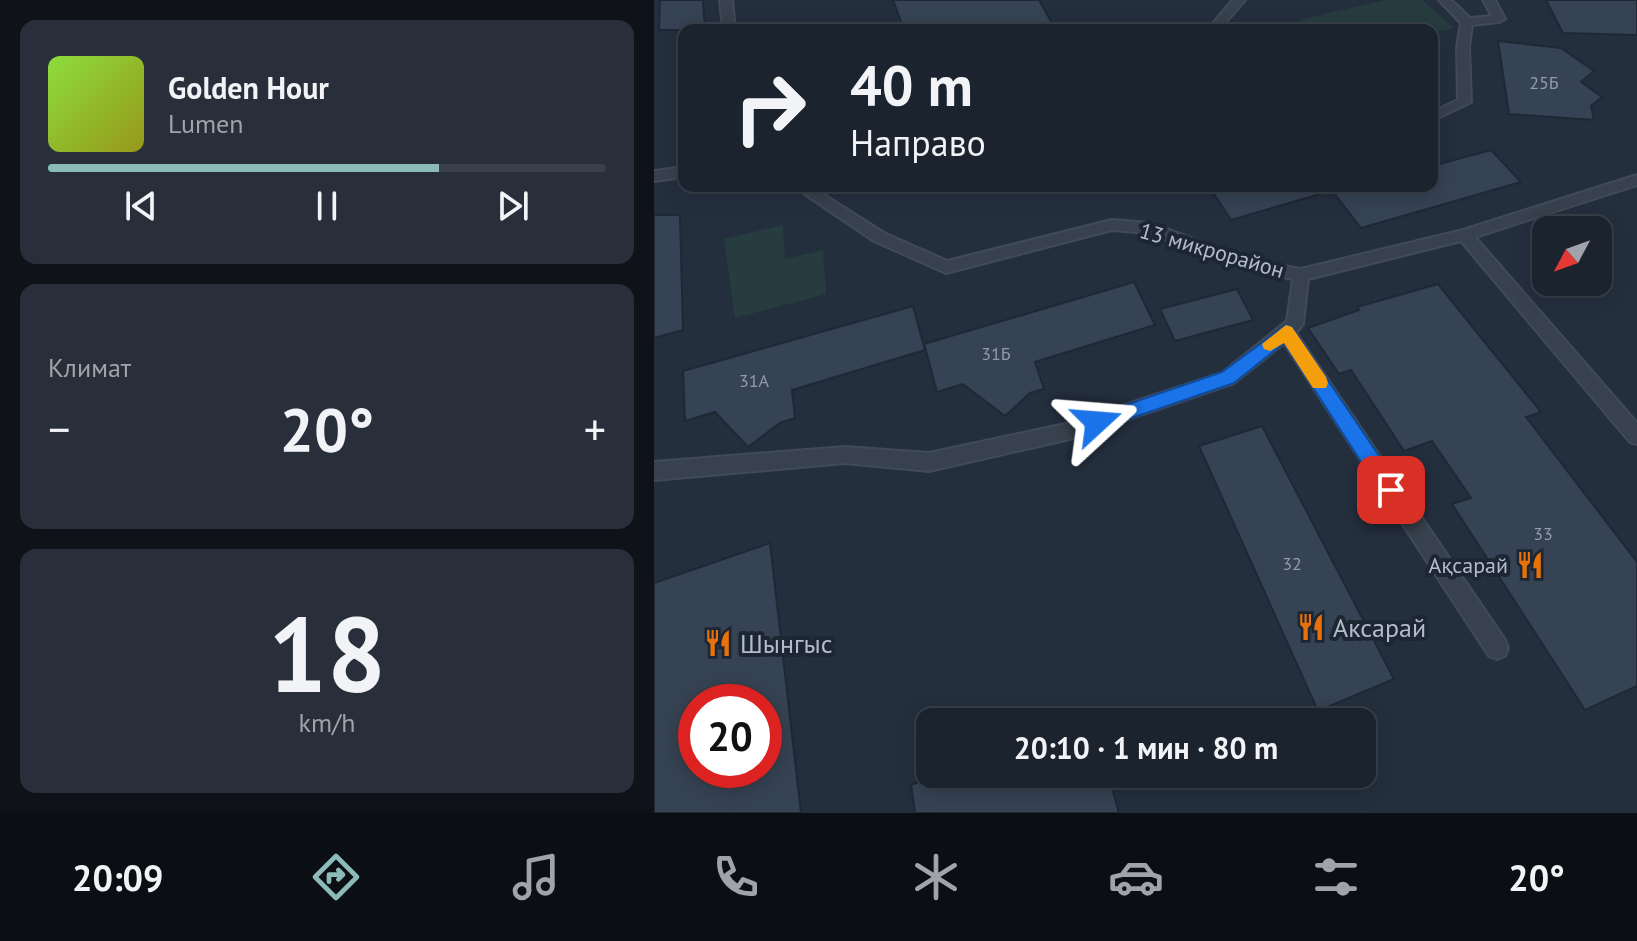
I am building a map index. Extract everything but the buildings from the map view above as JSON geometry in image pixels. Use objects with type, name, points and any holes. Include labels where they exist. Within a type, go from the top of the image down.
[{"type":"lane","points":[[726,0],[728,24]]},
{"type":"lane","points":[[1445,0],[1467,22]]},
{"type":"lane","points":[[1467,22],[1499,19],[1489,0]]},
{"type":"lane","points":[[1219,24],[1234,2]]},
{"type":"lane","points":[[1438,114],[1465,102],[1463,47],[1467,22]]},
{"type":"lane","points":[[654,176],[678,173]]},
{"type":"lane","name":"13 микрорайон","points":[[809,192],[879,237],[946,267],[1112,225],[1150,228],[1248,265],[1301,275],[1464,235],[1637,180]]},
{"type":"lane","points":[[1464,235],[1637,436]]},
{"type":"lane","points":[[654,471],[845,455],[929,462],[1070,431],[1228,378],[1295,324],[1301,275]]},
{"type":"lane","points":[[1286,332],[1497,648]]},
{"type":"green space","points":[[1386,0],[1422,0],[1454,28],[1438,32],[1438,24],[1303,24],[1299,20]]},
{"type":"green space","points":[[783,225],[785,259],[823,250],[826,294],[735,318],[724,239]]},
{"type":"slow traffic","points":[[1270,344],[1286,332],[1319,383]]},
{"type":"place","name":"Ақсарай","points":[[1530,565]]},
{"type":"place","name":"Аксарай","points":[[1311,627]]},
{"type":"place","name":"Шынгыс","points":[[718,643]]},
{"type":"route","points":[[1097,422],[1228,378],[1286,332],[1391,490]]}]
